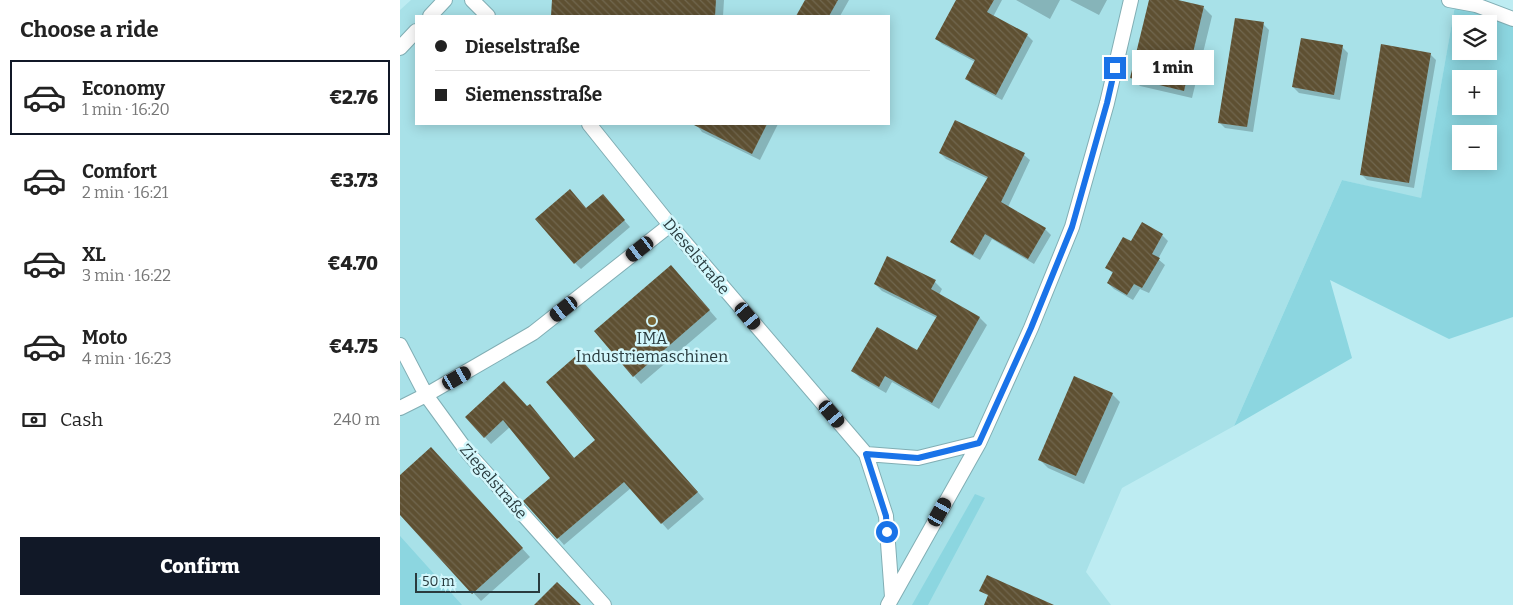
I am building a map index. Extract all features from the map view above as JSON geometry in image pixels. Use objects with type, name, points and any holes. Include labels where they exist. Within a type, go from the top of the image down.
[{"type":"street","points":[[431,15],[445,0]]},
{"type":"street","points":[[472,0],[487,15]]},
{"type":"street","points":[[890,601],[979,443],[1031,328],[1072,227],[1107,103],[1131,0]]},
{"type":"street","points":[[1449,0],[1476,5],[1513,19]]},
{"type":"street","points":[[400,48],[415,32]]},
{"type":"street","name":"Dieselstraße","points":[[591,125],[670,224],[866,454],[886,516],[890,601]]},
{"type":"street","points":[[400,408],[533,333],[670,224]]},
{"type":"street","name":"Ziegelstraße","points":[[400,346],[426,395],[469,454],[604,605]]},
{"type":"street","points":[[866,454],[918,458],[979,443]]},
{"type":"shaded area","points":[[411,0],[1456,0],[1421,199],[1342,180],[1234,426],[1122,488],[1086,572],[1111,605],[400,605],[400,10]]},
{"type":"shaded area","points":[[1456,0],[1513,12],[1513,317],[1449,339],[1330,280],[1352,358],[1234,426],[1342,180],[1421,198],[1452,23],[1452,60],[1497,60],[1497,15],[1453,15]]},
{"type":"shaded area","points":[[975,494],[985,498],[928,605],[912,605]]},
{"type":"shaded area","points":[[400,536],[462,605],[400,605]]},
{"type":"building","points":[[552,0],[716,0],[715,15],[551,15]]},
{"type":"building","points":[[805,0],[838,0],[830,15],[797,15]]},
{"type":"building","points":[[956,0],[994,0],[987,12],[1028,34],[996,95],[965,79],[975,60],[935,39]]},
{"type":"building","points":[[1149,0],[1178,0],[1204,6],[1184,91],[1130,78]]},
{"type":"building","points":[[1235,18],[1264,22],[1247,127],[1218,123]]},
{"type":"building","points":[[1301,38],[1343,45],[1334,95],[1292,87]]},
{"type":"building","points":[[1381,44],[1431,53],[1409,183],[1360,175]]},
{"type":"building","points":[[955,120],[1025,153],[1001,202],[1046,228],[1028,259],[985,234],[973,255],[950,242],[988,177],[939,153]]},
{"type":"building","points":[[694,125],[766,125],[752,154]]},
{"type":"building","points":[[570,189],[586,208],[603,194],[625,220],[574,264],[535,219]]},
{"type":"building","points":[[1142,222],[1163,234],[1152,254],[1160,258],[1142,288],[1134,284],[1127,295],[1107,283],[1113,272],[1105,268],[1123,237],[1131,241]]},
{"type":"building","points":[[887,256],[936,280],[931,289],[980,317],[932,403],[885,376],[879,387],[851,371],[877,327],[917,350],[937,316],[874,284]]},
{"type":"building","name":"IMA Industriemaschinen","points":[[671,265],[710,310],[633,377],[594,331]]},
{"type":"building","points":[[577,355],[698,492],[661,524],[624,482],[557,539],[523,501],[550,478],[503,420],[484,438],[465,417],[504,381],[527,406],[530,404],[574,458],[595,440],[546,382]]},
{"type":"building","points":[[1074,376],[1113,393],[1076,476],[1038,460]]},
{"type":"building","points":[[431,447],[523,548],[472,594],[400,515],[400,475]]},
{"type":"building","points":[[987,575],[1054,605],[984,605],[988,595],[979,591]]},
{"type":"building","points":[[557,582],[581,605],[534,605]]},
{"type":"place","name":"IMA Industriemaschinen","points":[[652,321]]},
{"type":"route","points":[[887,532],[886,516],[866,454],[918,458],[979,443],[1031,328],[1072,227],[1115,68]]}]
